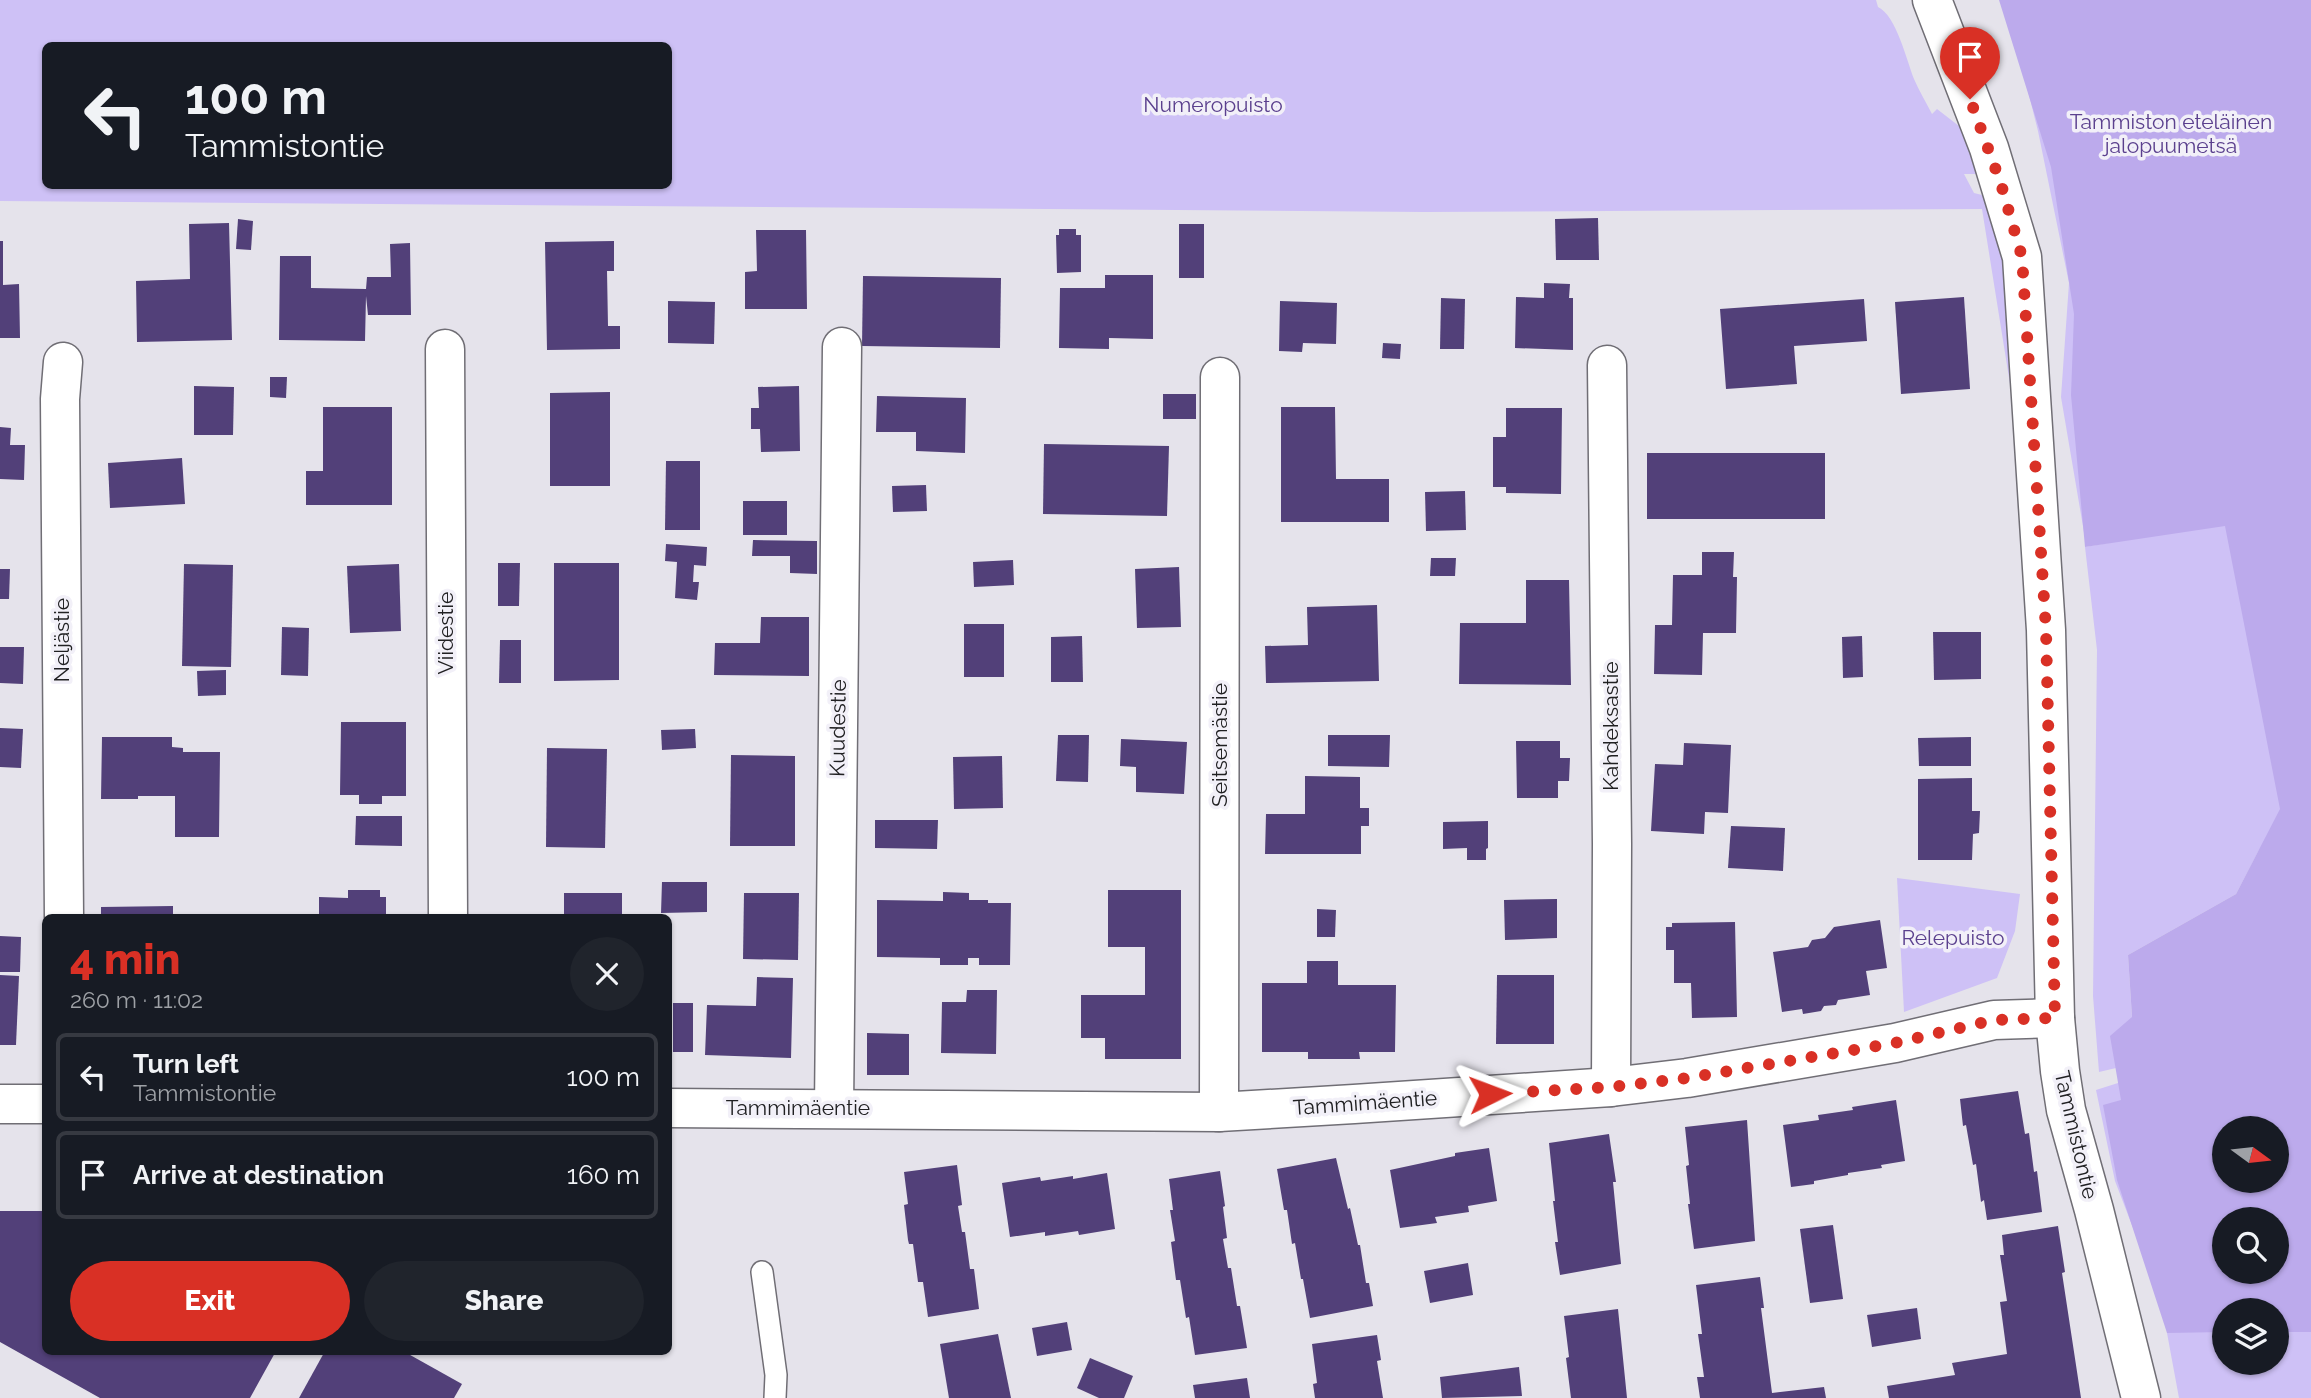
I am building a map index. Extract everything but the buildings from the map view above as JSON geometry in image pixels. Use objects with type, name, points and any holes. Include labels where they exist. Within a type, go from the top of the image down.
[{"type":"street","name":"Tammistontie","points":[[1932,0],[1989,148],[2022,257],[2046,630],[2055,1018],[2060,1070],[2066,1110],[2141,1398]]},
{"type":"street","name":"Kuudestie","points":[[834,1108],[842,347]]},
{"type":"street","name":"Viidestie","points":[[445,349],[447,914]]},
{"type":"street","name":"Neljästie","points":[[63,362],[60,399],[64,914]]},
{"type":"street","name":"Kahdeksastie","points":[[1607,365],[1612,833],[1611,1087]]},
{"type":"street","name":"Seitsemästie","points":[[1219,1112],[1220,377]]},
{"type":"street","name":"Tammimäentie","points":[[672,1108],[1219,1112],[1611,1087],[1757,1067],[1895,1043],[1994,1020],[2055,1018]]},
{"type":"street","points":[[0,1104],[42,1104]]},
{"type":"lane","points":[[762,1272],[776,1375],[775,1398]]},
{"type":"green space","name":"Numeropuisto","points":[[0,0],[1876,0],[1878,7],[1890,19],[1895,29],[1914,79],[1932,114],[1937,109],[1968,133],[1985,174],[1964,174],[1974,193],[1986,196],[1994,203],[2018,362],[2018,381],[2010,384],[1982,209],[1425,212],[0,201]]},
{"type":"green space","name":"Tammiston eteläinen jalopuumetsä","points":[[1999,0],[2311,0],[2311,1332],[2289,1332],[2289,1298],[2212,1298],[2212,1332],[2167,1333],[2117,1180],[2103,1105],[2121,1100],[2110,1036],[2132,1017],[2128,955],[2236,894],[2280,809],[2225,526],[2085,547],[2071,395],[2074,314],[2051,167]]},
{"type":"green space","name":"Tammiston eteläinen jalopuumetsä","points":[[2005,0],[2311,0],[2311,1398],[2179,1398],[2167,1333],[2173,1332],[2115,1181],[2096,1090],[2206,1055],[2244,918],[2259,850],[2236,894],[2128,955],[2132,1018],[2111,1036],[2116,1068],[2099,1072],[2093,996],[2097,650],[2085,547],[2108,543],[2086,544],[2061,397],[2069,283],[2038,131]]},
{"type":"green space","name":"Relepuisto","points":[[1897,878],[2020,894],[2015,931],[1997,978],[1904,1012]]},
{"type":"route","points":[[1490,1094],[1611,1087],[1687,1078],[1895,1043],[1994,1020],[2055,1018],[2046,630],[2022,257],[2001,184],[1970,99]]}]
